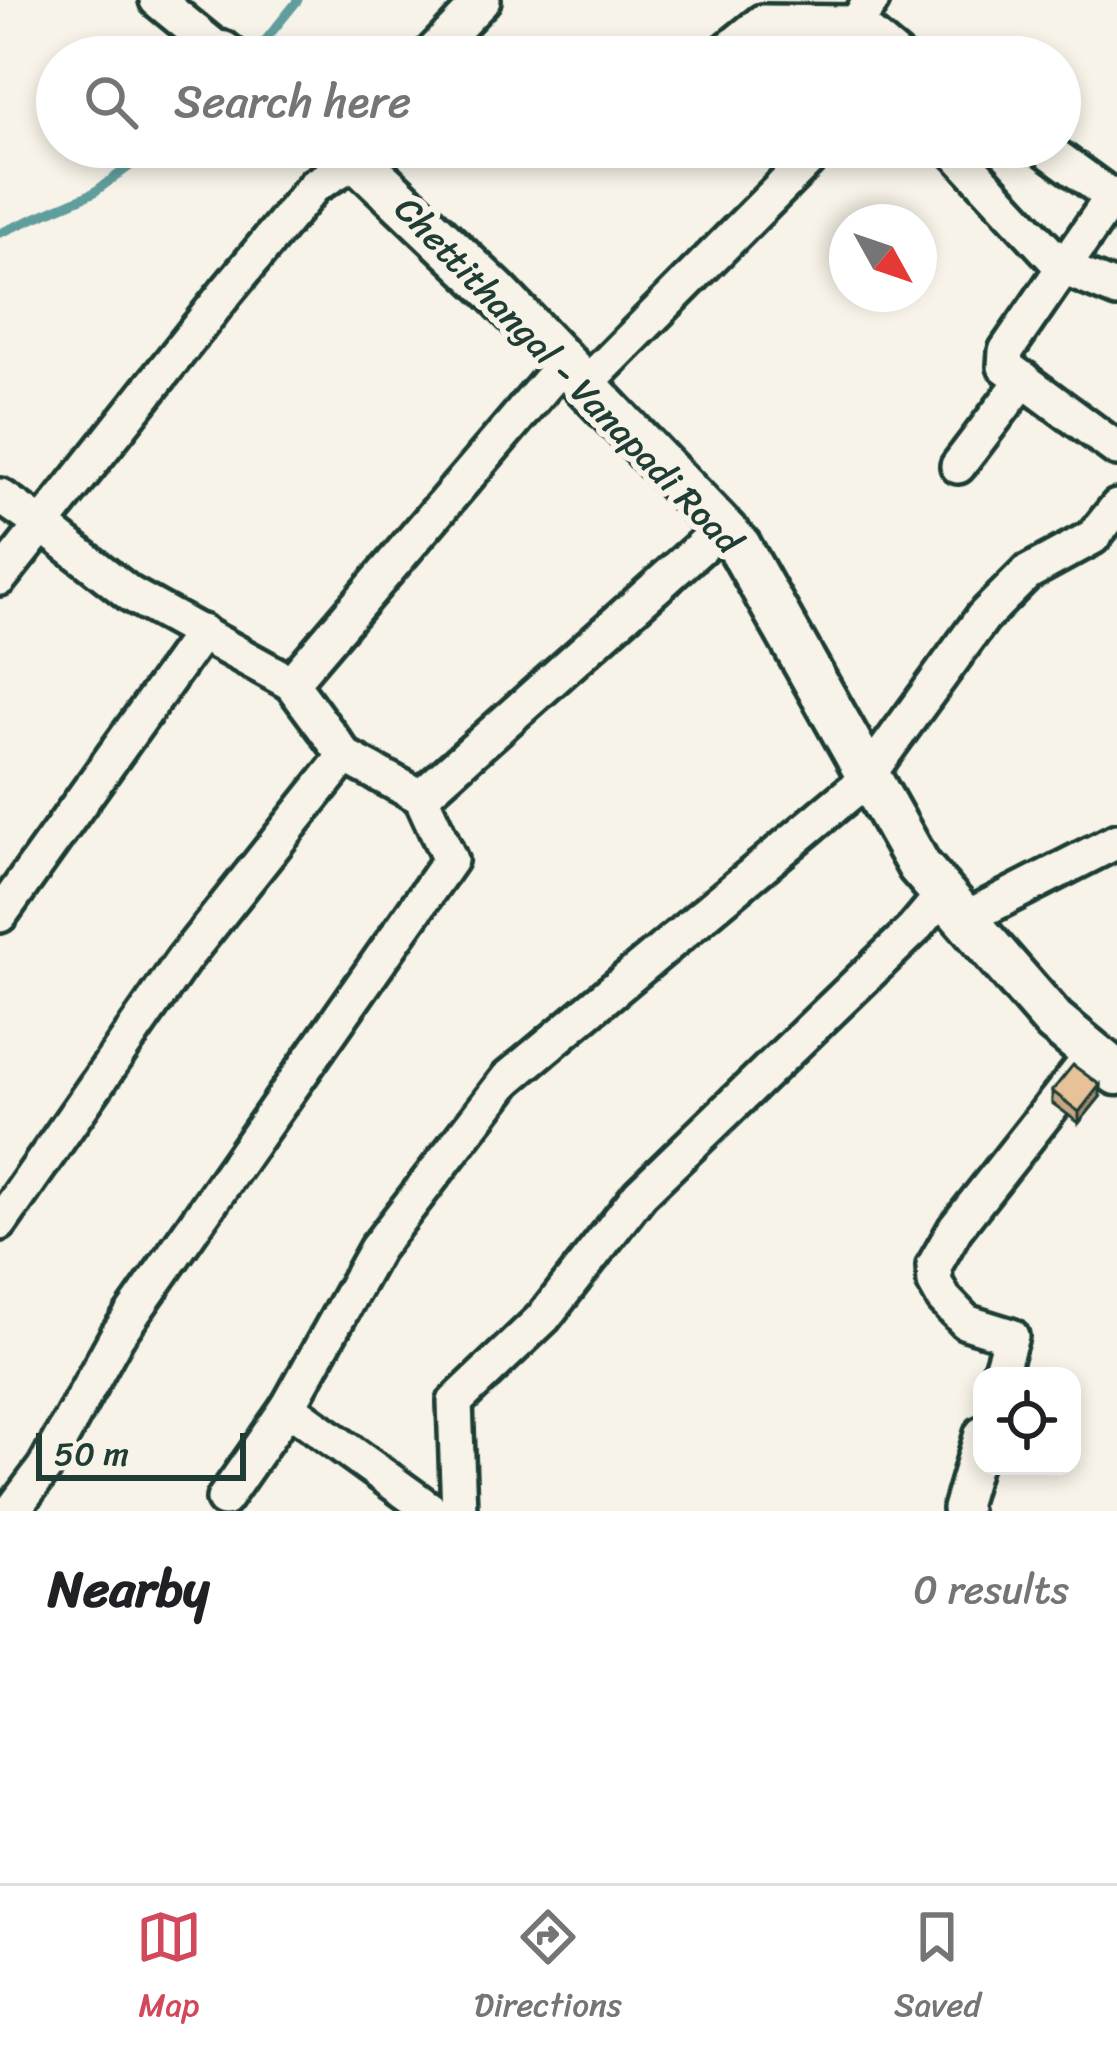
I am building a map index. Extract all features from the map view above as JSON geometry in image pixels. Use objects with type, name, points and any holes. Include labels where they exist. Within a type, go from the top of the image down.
[{"type":"street","points":[[157,0],[202,36]]},
{"type":"street","points":[[448,36],[483,0]]},
{"type":"street","points":[[745,36],[762,22],[864,12]]},
{"type":"street","points":[[0,578],[314,186],[344,168]]},
{"type":"street","name":"Chettithangal - Vanapadi Road","points":[[367,168],[497,293],[739,546],[919,866],[1054,1021],[1105,1063]]},
{"type":"street","points":[[291,683],[575,374],[798,168]]},
{"type":"street","points":[[970,168],[1063,268],[1117,290]]},
{"type":"street","points":[[1069,168],[1114,202],[1006,351],[1005,366],[1117,449]]},
{"type":"street","points":[[958,466],[1024,380]]},
{"type":"street","points":[[0,496],[130,595],[291,683],[345,756],[421,797],[450,860],[117,1336],[45,1467],[12,1511]]},
{"type":"street","points":[[224,1499],[288,1407],[376,1249],[506,1078],[869,776],[983,617],[1027,573],[1093,537],[1117,507]]},
{"type":"street","points":[[421,797],[722,528]]},
{"type":"street","points":[[0,915],[202,632]]},
{"type":"street","points":[[0,1223],[183,960],[345,756]]},
{"type":"street","points":[[459,1511],[455,1402],[544,1317],[640,1194],[913,930],[955,905],[1117,841]]},
{"type":"street","points":[[1002,1367],[1011,1336],[966,1322],[944,1299],[935,1283],[934,1266],[955,1229],[1105,1063]]},
{"type":"street","points":[[288,1407],[431,1511]]},
{"type":"street","points":[[963,1511],[973,1465]]},
{"type":"building","points":[[1073,1065],[1100,1085],[1079,1112],[1052,1091]]},
{"type":"waterway","points":[[269,36],[298,0]]},
{"type":"waterway","points":[[0,233],[93,193],[127,168]]}]
